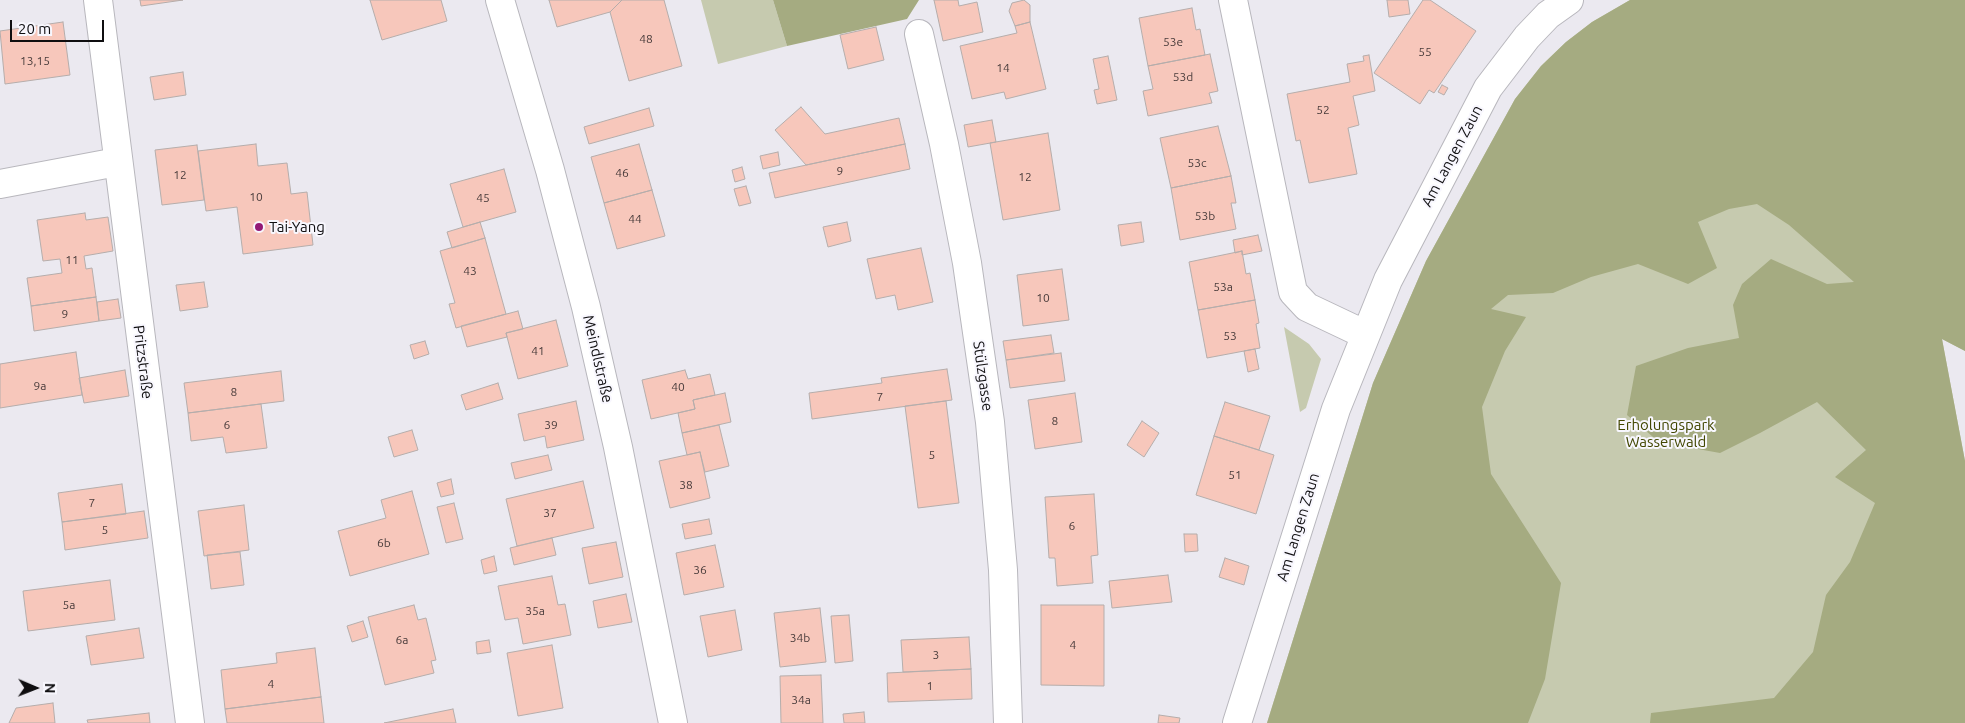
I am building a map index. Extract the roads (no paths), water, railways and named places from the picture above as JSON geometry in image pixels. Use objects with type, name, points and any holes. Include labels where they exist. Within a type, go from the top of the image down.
[{"type":"street","name":"Pritzstraße","points":[[98,0],[117,162],[190,723]]},
{"type":"street","name":"Meindlstraße","points":[[500,0],[550,170],[586,306],[619,454],[673,723]]},
{"type":"street","points":[[1233,0],[1293,292],[1307,307],[1364,334]]},
{"type":"street","name":"Am Langen Zaun","points":[[1238,723],[1336,409],[1364,334],[1413,230],[1488,88],[1527,36],[1548,15],[1569,0]]},
{"type":"street","name":"Stülzgasse","points":[[919,34],[944,144],[967,263],[990,422],[1003,570],[1008,723]]},
{"type":"street","points":[[0,184],[117,162]]},
{"type":"place","name":"Tai-Yang","points":[[259,227]]},
{"type":"park label","name":"Erholungspark Wasserwald","points":[[1666,434]]}]
